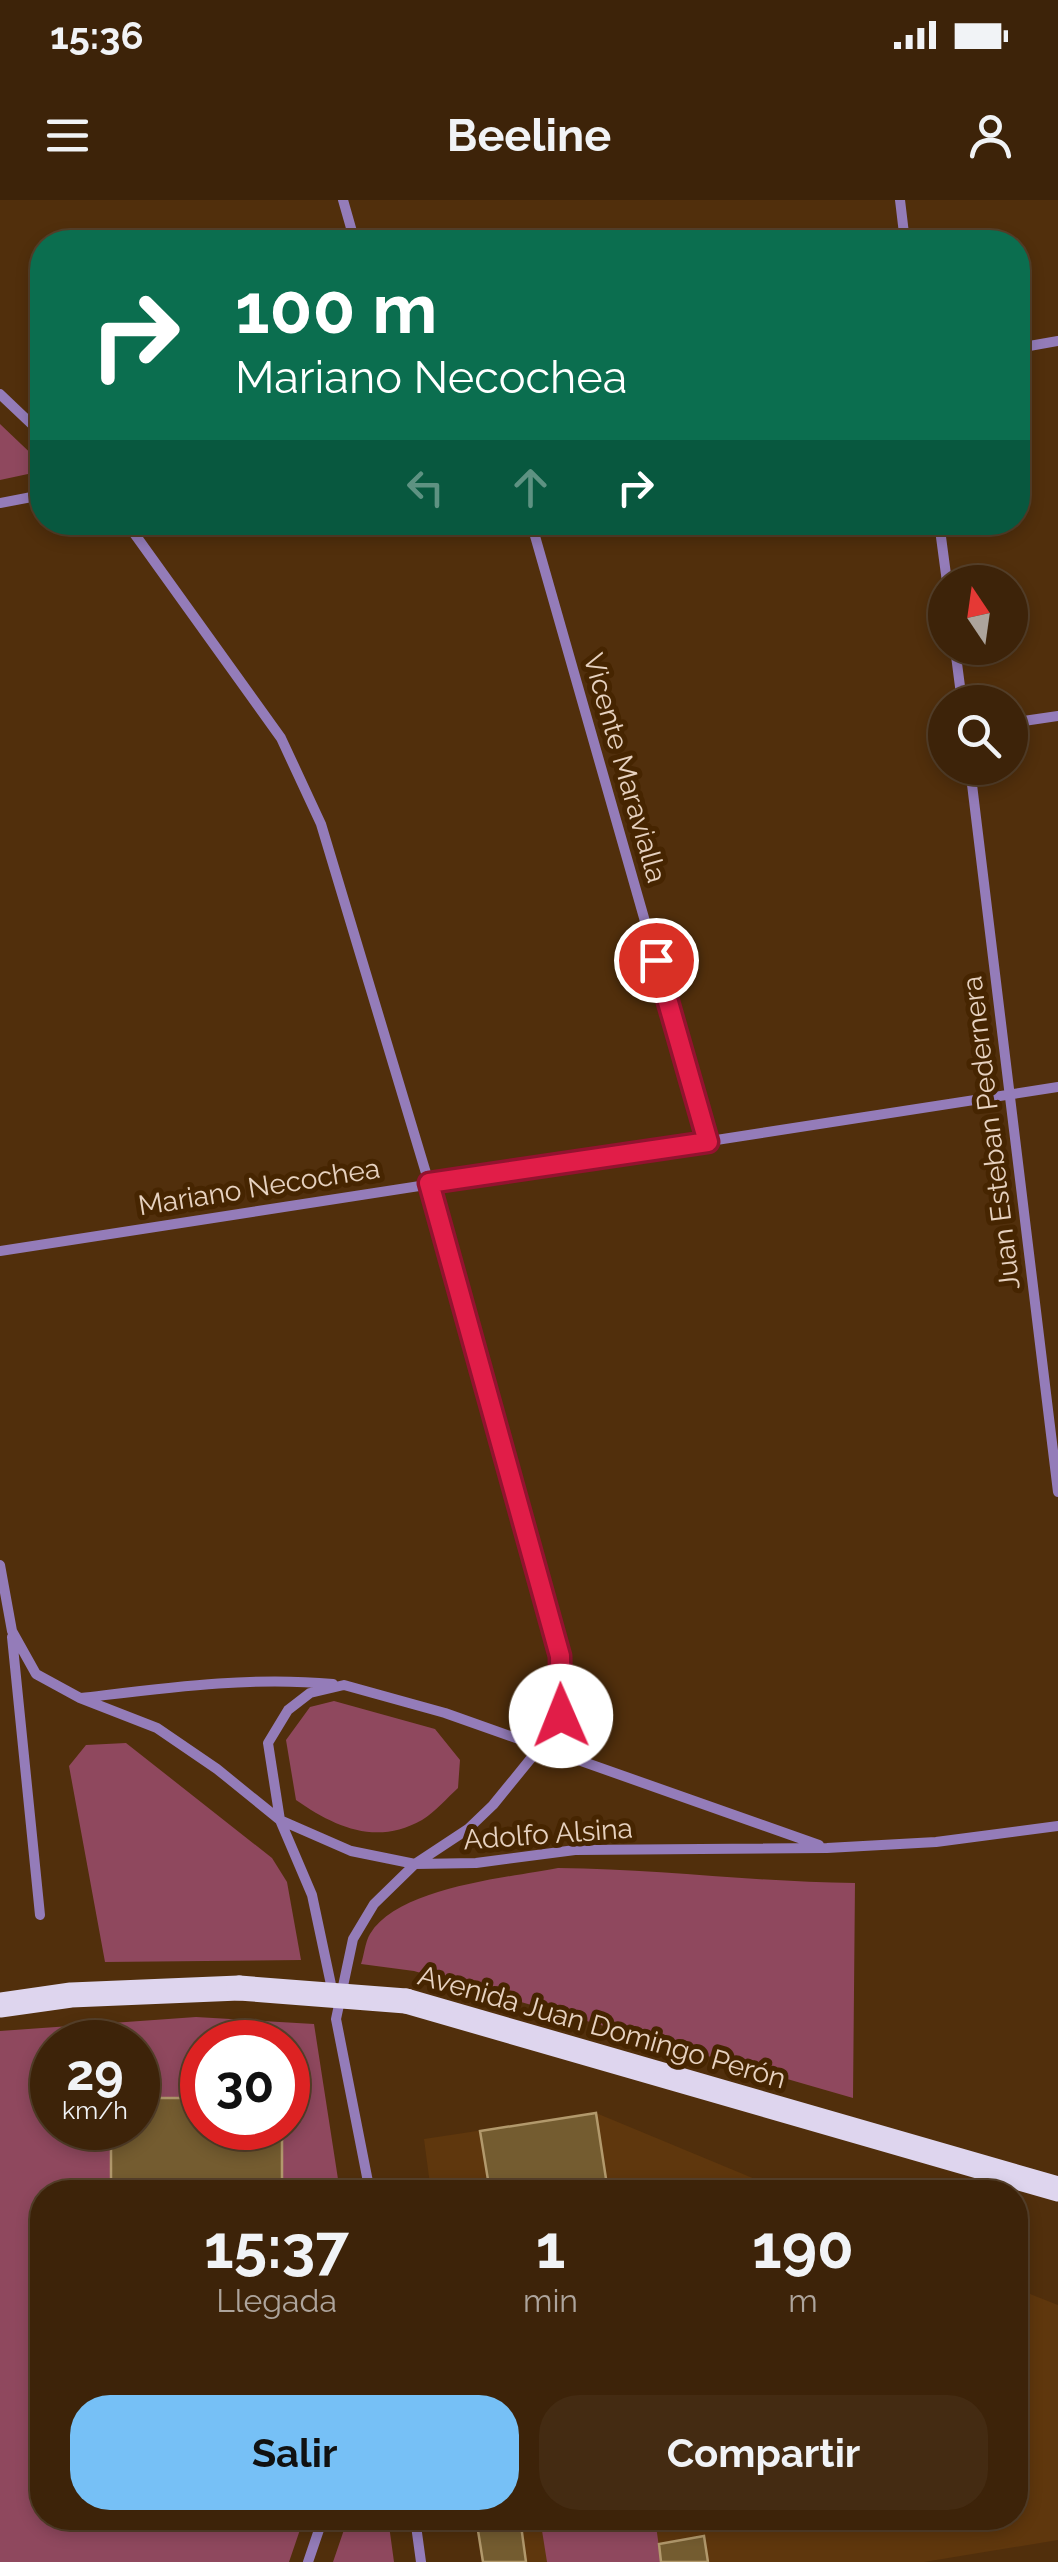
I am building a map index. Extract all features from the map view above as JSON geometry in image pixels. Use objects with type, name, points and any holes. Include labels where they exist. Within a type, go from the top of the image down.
[{"type":"main road","name":"Avenida Juan Domingo Perón","points":[[0,2005],[70,1996],[240,1988],[406,2001],[1058,2188]]},
{"type":"street","points":[[343,200],[352,230]]},
{"type":"street","points":[[900,200],[904,230]]},
{"type":"street","points":[[1030,346],[1058,341]]},
{"type":"street","points":[[0,394],[30,423]]},
{"type":"street","points":[[0,503],[30,497]]},
{"type":"street","points":[[135,535],[281,738],[322,824],[429,1183],[560,1656],[561,1716],[493,1806],[415,1864],[374,1904],[352,1939],[336,2019]]},
{"type":"street","name":"Vicente Maravialla","points":[[535,535],[708,1142]]},
{"type":"street","points":[[941,535],[945,565]]},
{"type":"street","points":[[1028,720],[1058,716]]},
{"type":"street","name":"Juan Esteban Pedernera","points":[[972,785],[1058,1492]]},
{"type":"street","name":"Mariano Necochea","points":[[0,1251],[1058,1087]]},
{"type":"street","points":[[0,1566],[12,1631],[40,1915]]},
{"type":"street","points":[[12,1631],[36,1674],[80,1698]]},
{"type":"street","name":"Adolfo Alsina","points":[[80,1698],[225,1682],[289,1680],[344,1685],[445,1713],[827,1848]]},
{"type":"street","name":"Adolfo Alsina","points":[[344,1685],[310,1693],[288,1710],[268,1743],[280,1820],[312,1895],[368,2180]]},
{"type":"street","name":"Adolfo Alsina","points":[[80,1698],[157,1728],[217,1769],[280,1820],[352,1851],[415,1864],[476,1863],[575,1850],[827,1848],[936,1842],[1058,1826]]},
{"type":"street","points":[[308,2562],[320,2530]]},
{"type":"street","points":[[417,2530],[421,2562]]},
{"type":"shaded area","points":[[0,424],[30,453],[30,474],[0,480]]},
{"type":"shaded area","points":[[334,1701],[435,1729],[460,1760],[458,1788],[422,1820],[388,1832],[341,1825],[296,1800],[286,1740],[310,1707]]},
{"type":"shaded area","points":[[126,1743],[272,1858],[287,1882],[301,1960],[105,1962],[69,1766],[86,1745]]},
{"type":"shaded area","points":[[558,1868],[855,1883],[853,2098],[414,1971],[361,1964],[370,1934],[384,1918],[404,1905],[456,1887]]},
{"type":"shaded area","points":[[196,2017],[247,2020],[180,2020],[180,2150],[310,2150],[310,2024],[314,2024],[338,2180],[30,2180],[30,2530],[300,2530],[289,2562],[0,2562],[0,2031],[30,2029],[30,2150],[160,2150],[160,2020],[154,2020]]},
{"type":"shaded area","points":[[596,2113],[757,2180],[429,2180],[424,2139]]},
{"type":"shaded area","points":[[1028,2293],[1058,2305],[1058,2540],[924,2562],[483,2562],[478,2530],[1028,2530]]},
{"type":"shaded area","points":[[344,2530],[390,2530],[394,2562],[333,2562]]},
{"type":"shaded area","points":[[542,2530],[657,2530],[661,2562],[547,2562]]},
{"type":"building","points":[[160,2098],[180,2098],[180,2150],[282,2150],[282,2180],[111,2180],[111,2150],[160,2150]]},
{"type":"building","points":[[596,2113],[606,2180],[488,2180],[480,2131]]},
{"type":"building","points":[[478,2530],[522,2530],[526,2562],[483,2562]]},
{"type":"building","points":[[704,2536],[708,2562],[661,2562],[659,2544]]},
{"type":"route","points":[[561,1716],[560,1656],[429,1183],[708,1142],[656,960]]}]
